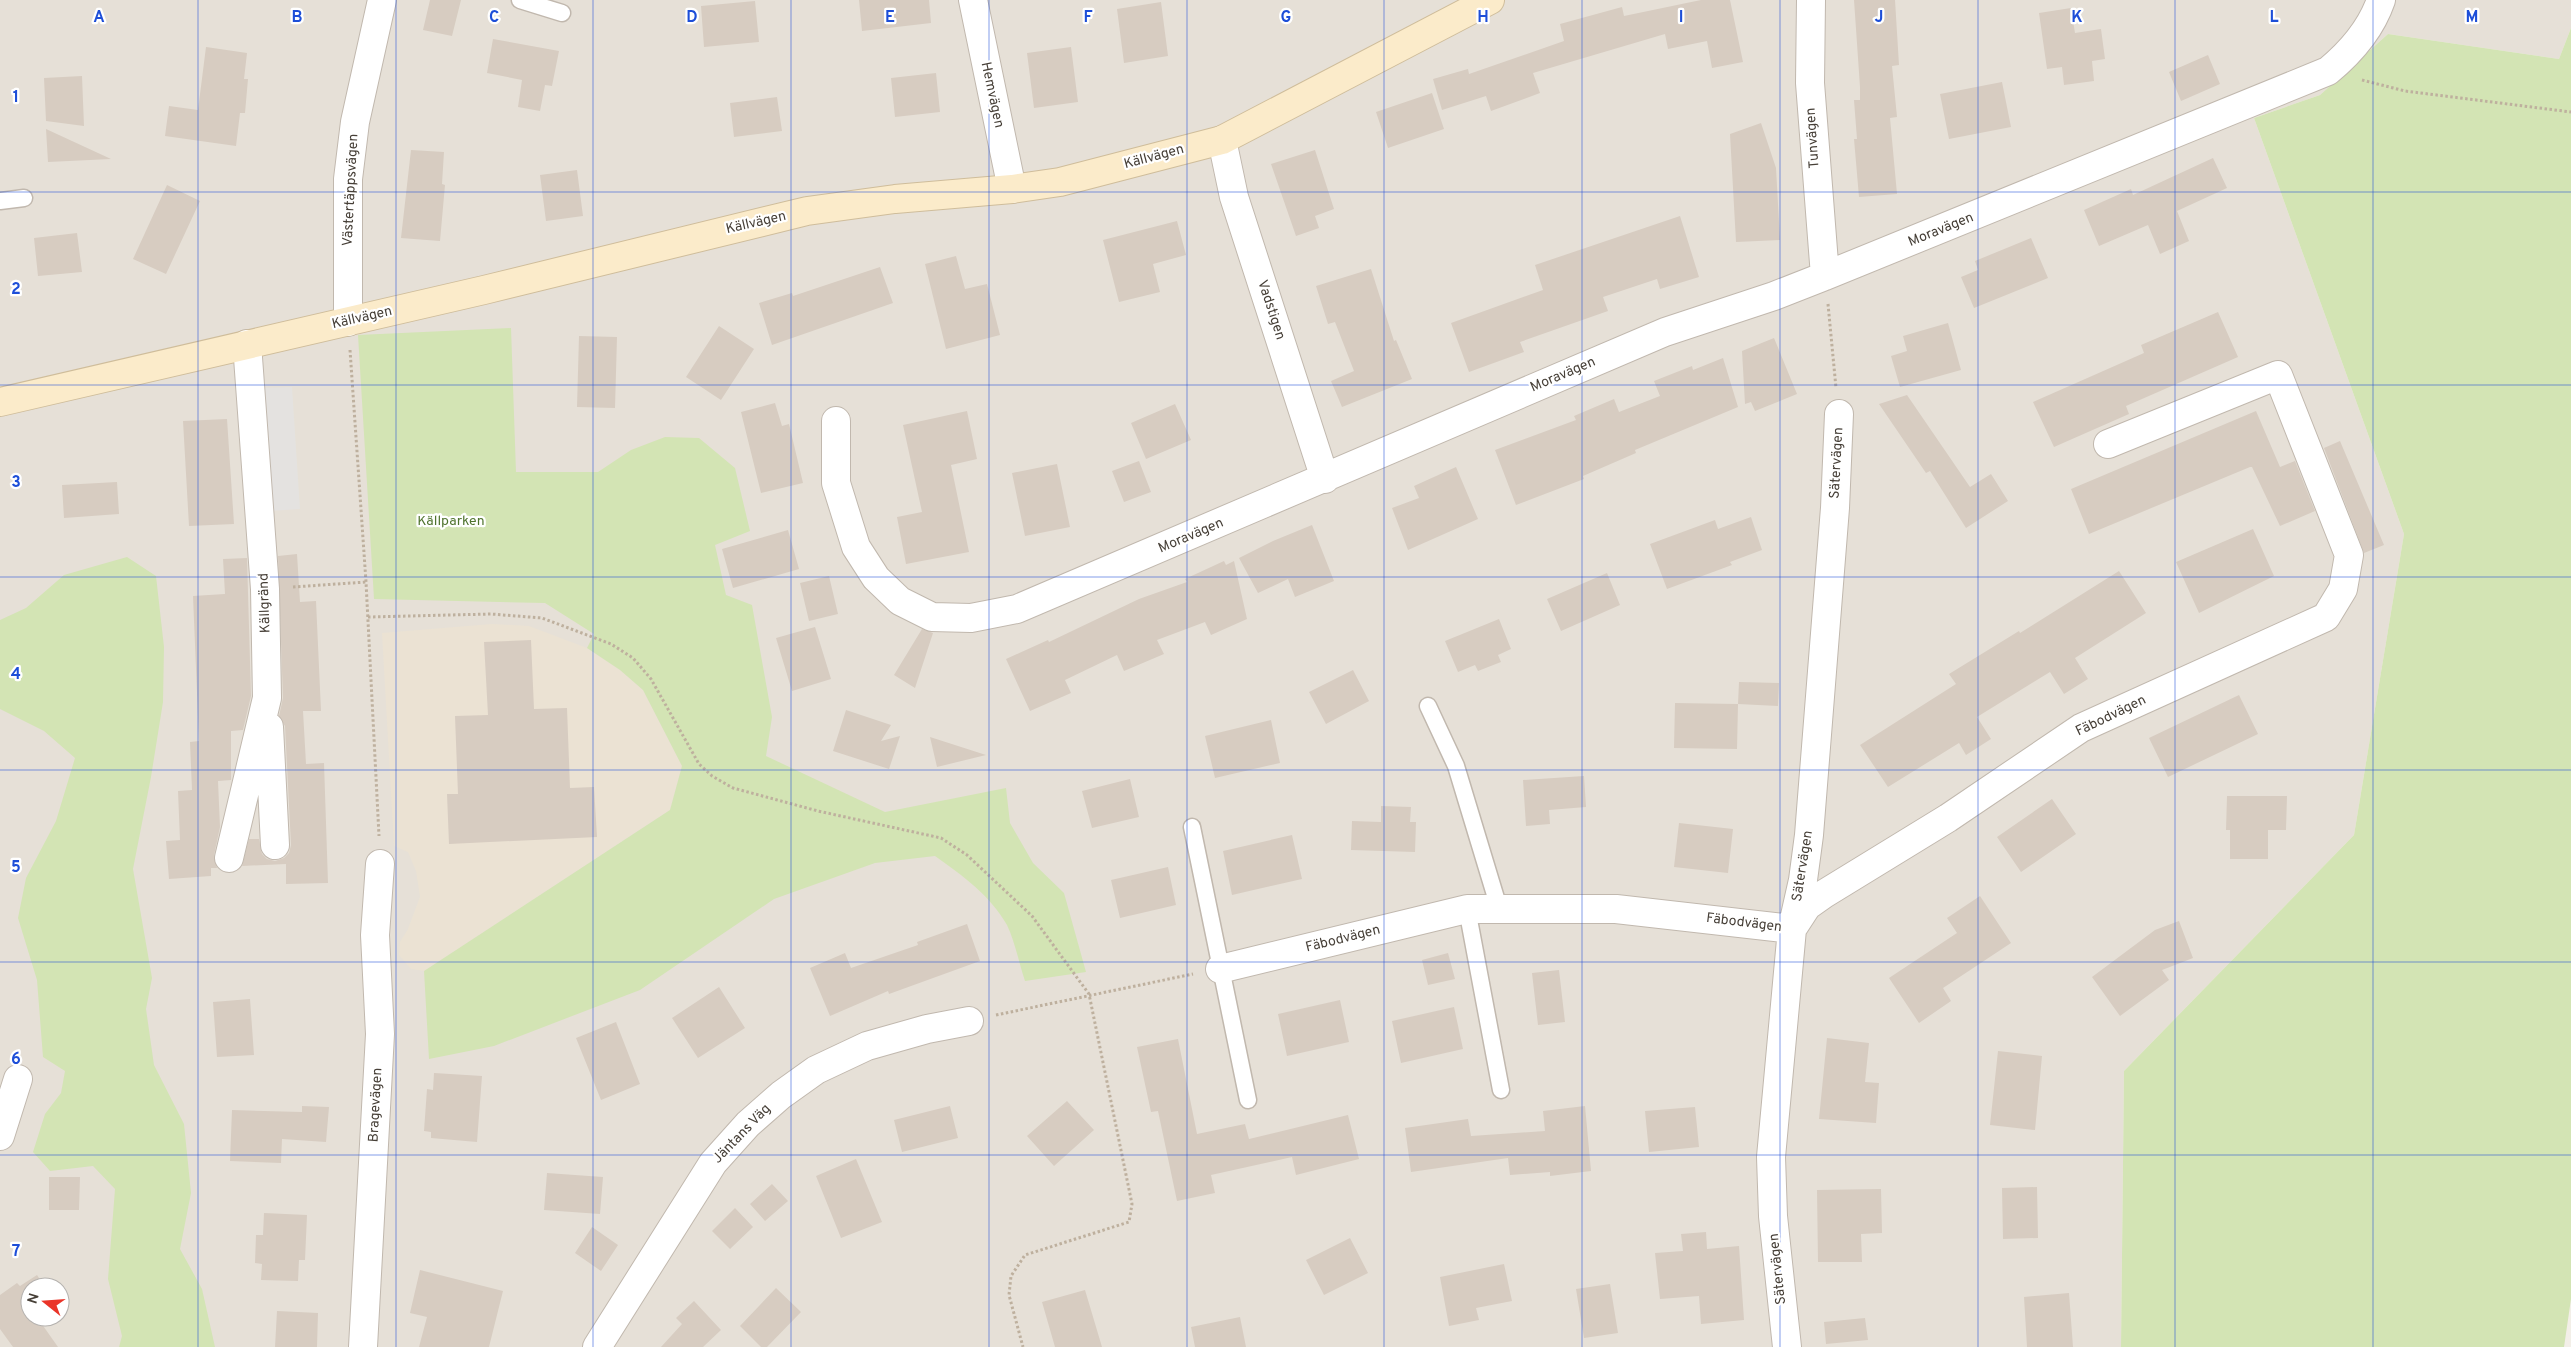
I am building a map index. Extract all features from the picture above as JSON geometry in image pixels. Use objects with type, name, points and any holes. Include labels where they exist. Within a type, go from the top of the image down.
[{"type":"street","name":"Västertäppsvägen","points":[[348,322],[348,178],[355,122],[382,0]]},
{"type":"street","name":"Hemvägen","points":[[973,0],[1012,189]]},
{"type":"street","name":"Källvägen","points":[[0,402],[348,322],[807,210],[895,199],[1012,189],[1060,182],[1222,140],[1490,0]]},
{"type":"street","name":"Tunvägen","points":[[1811,0],[1810,83],[1825,276]]},
{"type":"street","name":"Moravägen","points":[[836,422],[836,483],[856,547],[876,578],[900,601],[932,617],[971,618],[1017,610],[1665,332],[1774,296],[1825,276],[2328,71],[2354,50],[2378,10],[2381,0]]},
{"type":"street","name":"Vadstigen","points":[[1222,140],[1234,197],[1325,479]]},
{"type":"street","name":"Källgränd","points":[[229,858],[267,698],[265,589],[247,344]]},
{"type":"street","name":"Fäbodvägen","points":[[1220,969],[1467,909],[1616,909],[1792,929],[1807,906],[1824,894],[1948,818],[2081,728],[2326,617],[2343,589],[2349,555],[2278,375],[2108,444]]},
{"type":"street","name":"Sätervägen","points":[[1786,1347],[1773,1216],[1771,1157],[1792,929],[1803,880],[1809,835],[1834,508],[1839,414]]},
{"type":"street","points":[[267,698],[275,845]]},
{"type":"street","name":"Bragevägen","points":[[363,1347],[380,1034],[375,935],[380,864]]},
{"type":"street","name":"Jäntans Väg","points":[[597,1347],[713,1163],[748,1124],[781,1094],[816,1070],[867,1046],[927,1029],[969,1021]]},
{"type":"street","points":[[0,1136],[18,1079]]},
{"type":"lane","points":[[520,0],[562,13]]},
{"type":"lane","points":[[0,201],[24,198]]},
{"type":"lane","points":[[1428,706],[1456,766],[1499,908]]},
{"type":"lane","points":[[1192,827],[1248,1100]]},
{"type":"lane","points":[[1467,909],[1501,1090]]},
{"type":"path","points":[[2328,71],[2405,91],[2571,112]]},
{"type":"path","points":[[1825,276],[1839,414]]},
{"type":"path","points":[[348,322],[366,582],[380,864]]},
{"type":"path","points":[[265,589],[366,582]]},
{"type":"path","points":[[368,617],[491,614],[542,618],[611,644],[633,658],[652,679],[699,764],[712,776],[733,788],[818,811],[941,838],[967,855],[1032,916],[1089,994],[1132,1204],[1129,1222],[1024,1255],[1011,1276],[1009,1294],[1023,1347]]},
{"type":"path","points":[[969,1021],[1089,994],[1220,969]]},
{"type":"shaded area","points":[[0,0],[2571,0],[2571,28],[2559,59],[2388,34],[2320,95],[2254,118],[2404,534],[2354,835],[2124,1071],[2121,1347],[0,1347]]},
{"type":"shaded area","points":[[292,387],[300,509],[270,511],[262,388]]},
{"type":"shaded area","points":[[492,624],[529,626],[587,648],[620,670],[643,690],[682,766],[670,810],[424,971],[411,969],[399,955],[400,942],[408,929],[420,897],[416,871],[408,852],[394,846],[382,633]]},
{"type":"green space","points":[[2571,28],[2571,1299],[2564,1347],[2121,1347],[2124,1071],[2354,835],[2404,534],[2254,118],[2320,95],[2388,34],[2559,59]]},
{"type":"green space","name":"Källparken","points":[[511,328],[516,472],[598,472],[631,450],[665,437],[699,438],[735,468],[750,531],[715,545],[726,595],[752,605],[772,717],[766,756],[885,812],[1006,788],[1010,823],[1033,863],[1064,893],[1086,972],[1025,981],[1007,925],[993,904],[966,879],[935,856],[875,863],[774,899],[640,990],[494,1046],[429,1059],[424,971],[670,810],[682,766],[643,690],[620,670],[587,648],[594,634],[545,603],[374,599],[358,335]]},
{"type":"green space","points":[[127,557],[156,576],[164,647],[163,702],[133,869],[152,978],[146,1009],[154,1065],[184,1124],[191,1193],[180,1249],[202,1289],[215,1347],[119,1347],[122,1336],[108,1279],[115,1189],[93,1166],[50,1171],[33,1152],[45,1114],[61,1093],[65,1071],[43,1057],[37,980],[18,918],[26,878],[56,821],[75,758],[44,731],[0,709],[0,620],[26,608],[64,575]]},
{"type":"building","points":[[430,0],[461,0],[452,36],[423,30]]},
{"type":"building","points":[[859,0],[929,0],[931,23],[862,31]]},
{"type":"building","points":[[1701,0],[1730,0],[1743,62],[1712,68],[1707,41],[1668,49],[1665,34],[1533,73],[1540,93],[1491,111],[1486,96],[1442,110],[1433,79],[1468,69],[1469,74],[1564,41],[1560,24],[1622,7],[1624,16]]},
{"type":"building","points":[[1854,0],[1895,0],[1899,65],[1892,66],[1897,117],[1890,118],[1897,194],[1859,197],[1854,139],[1857,139],[1854,100],[1860,100],[1860,87]]},
{"type":"building","points":[[755,1],[759,42],[704,47],[701,6]]},
{"type":"building","points":[[1161,2],[1168,56],[1124,63],[1117,9]]},
{"type":"building","points":[[2071,8],[2075,33],[2101,29],[2105,59],[2092,61],[2094,81],[2064,85],[2062,67],[2047,69],[2039,13]]},
{"type":"building","points":[[493,39],[559,51],[552,86],[545,85],[540,111],[518,107],[522,80],[487,73]]},
{"type":"building","points":[[206,47],[247,53],[244,79],[248,79],[245,113],[240,113],[236,146],[165,136],[169,106],[198,110]]},
{"type":"building","points":[[1071,47],[1078,102],[1034,108],[1027,53]]},
{"type":"building","points":[[2208,55],[2220,84],[2181,101],[2169,72]]},
{"type":"building","points":[[936,73],[940,112],[895,117],[891,78]]},
{"type":"building","points":[[82,76],[84,126],[46,121],[44,78]]},
{"type":"building","points":[[2002,82],[2011,127],[1949,139],[1940,94]]},
{"type":"building","points":[[1432,93],[1444,129],[1388,148],[1376,112]]},
{"type":"building","points":[[777,97],[782,131],[734,137],[730,103]]},
{"type":"building","points":[[1761,123],[1776,168],[1780,240],[1736,242],[1730,134]]},
{"type":"building","points":[[46,129],[111,159],[48,162]]},
{"type":"building","points":[[411,150],[444,152],[442,184],[445,185],[440,241],[401,238]]},
{"type":"building","points":[[1315,150],[1334,209],[1315,216],[1319,228],[1296,236],[1271,164]]},
{"type":"building","points":[[2213,158],[2227,188],[2177,211],[2189,241],[2160,254],[2148,225],[2099,246],[2084,210],[2131,189],[2133,195]]},
{"type":"building","points":[[577,170],[583,216],[546,221],[540,175]]},
{"type":"building","points":[[167,185],[200,201],[166,274],[133,259]]},
{"type":"building","points":[[1680,216],[1699,277],[1660,289],[1657,279],[1603,297],[1608,311],[1520,342],[1524,352],[1469,372],[1451,323],[1543,290],[1535,265]]},
{"type":"building","points":[[1177,221],[1186,255],[1153,264],[1160,292],[1119,302],[1103,240]]},
{"type":"building","points":[[77,233],[82,272],[38,276],[34,238]]},
{"type":"building","points":[[2031,238],[2048,278],[1974,308],[1961,277],[1978,270],[1975,261]]},
{"type":"building","points":[[956,256],[965,289],[987,284],[1000,335],[946,349],[925,264]]},
{"type":"building","points":[[880,267],[893,303],[772,345],[759,303],[792,293],[793,296]]},
{"type":"building","points":[[1371,269],[1394,341],[1396,340],[1412,379],[1342,407],[1331,381],[1354,371],[1335,322],[1328,324],[1316,286]]},
{"type":"building","points":[[2218,312],[2238,357],[2126,406],[2129,414],[2054,447],[2033,402],[2144,353],[2141,345]]},
{"type":"building","points":[[1948,323],[1961,370],[1900,387],[1891,356],[1907,351],[1903,336]]},
{"type":"building","points":[[719,326],[754,349],[721,400],[686,377]]},
{"type":"building","points":[[579,336],[617,337],[615,408],[577,407]]},
{"type":"building","points":[[1774,338],[1797,394],[1755,411],[1751,402],[1745,404],[1742,351]]},
{"type":"building","points":[[1723,358],[1738,407],[1635,450],[1636,453],[1583,476],[1584,479],[1516,505],[1495,450],[1576,420],[1574,416],[1614,399],[1619,412],[1660,396],[1654,381],[1692,366],[1693,370]]},
{"type":"building","points":[[1907,395],[1970,487],[1991,474],[2008,501],[1966,528],[1930,471],[1926,473],[1879,404]]},
{"type":"building","points":[[775,403],[782,426],[789,424],[803,483],[761,493],[741,412]]},
{"type":"building","points":[[1175,404],[1191,440],[1146,459],[1131,423]]},
{"type":"building","points":[[967,411],[977,459],[951,465],[969,552],[906,564],[897,517],[922,512],[903,425]]},
{"type":"building","points":[[2256,411],[2280,467],[2295,461],[2315,511],[2280,526],[2252,467],[2250,467],[2089,534],[2071,489]]},
{"type":"building","points":[[227,419],[234,524],[189,526],[183,421]]},
{"type":"building","points":[[2340,441],[2384,545],[2364,553],[2324,448]]},
{"type":"building","points":[[1139,461],[1151,492],[1124,502],[1112,471]]},
{"type":"building","points":[[1057,464],[1070,527],[1025,536],[1012,473]]},
{"type":"building","points":[[1456,467],[1478,519],[1408,550],[1392,508],[1419,498],[1414,486]]},
{"type":"building","points":[[117,482],[119,514],[64,518],[62,485]]},
{"type":"building","points":[[1751,517],[1762,550],[1730,562],[1732,565],[1667,589],[1650,544],[1715,520],[1718,529]]},
{"type":"building","points":[[1312,525],[1334,581],[1295,597],[1288,579],[1258,593],[1239,558]]},
{"type":"building","points":[[2253,529],[2274,576],[2199,613],[2176,562]]},
{"type":"building","points":[[788,530],[799,569],[733,588],[722,549]]},
{"type":"building","points":[[297,554],[300,602],[316,601],[321,711],[303,711],[306,764],[324,763],[328,883],[286,884],[286,864],[242,866],[249,839],[259,839],[262,854],[267,859],[275,861],[284,858],[289,853],[291,845],[285,726],[279,716],[283,698],[278,556]]},
{"type":"building","points":[[247,558],[251,696],[243,730],[231,731],[231,780],[218,781],[220,827],[214,855],[217,868],[211,868],[211,876],[169,879],[166,841],[180,840],[178,791],[192,790],[190,742],[199,741],[193,596],[225,594],[223,559]]},
{"type":"building","points":[[1224,561],[1226,565],[1234,561],[1247,619],[1211,635],[1205,622],[1157,640],[1164,654],[1124,671],[1117,655],[1065,680],[1071,693],[1030,711],[1006,659],[1048,640],[1049,642],[1139,599],[1187,582],[1185,579]]},
{"type":"building","points":[[2119,571],[2146,613],[2075,658],[2088,679],[2064,694],[2050,672],[1977,717],[1991,739],[1966,755],[1959,743],[1888,787],[1860,745],[1956,684],[1949,674],[2019,631],[2020,633]]},
{"type":"building","points":[[1607,573],[1620,605],[1561,631],[1547,599]]},
{"type":"building","points":[[829,576],[838,614],[809,621],[800,583]]},
{"type":"building","points":[[1499,619],[1511,649],[1498,655],[1501,662],[1478,671],[1475,665],[1458,672],[1445,641]]},
{"type":"building","points":[[815,627],[831,679],[792,691],[776,638]]},
{"type":"building","points":[[922,629],[933,633],[915,688],[894,675]]},
{"type":"building","points":[[531,640],[534,709],[567,708],[570,788],[594,787],[597,837],[449,844],[447,794],[458,794],[455,716],[488,715],[484,642]]},
{"type":"building","points":[[1353,670],[1369,701],[1326,724],[1309,692]]},
{"type":"building","points":[[1739,682],[1779,683],[1778,706],[1738,704]]},
{"type":"building","points":[[2239,695],[2258,734],[2168,777],[2149,738]]},
{"type":"building","points":[[1675,703],[1738,704],[1737,749],[1674,748]]},
{"type":"building","points":[[846,710],[891,725],[881,741],[900,736],[889,769],[833,751]]},
{"type":"building","points":[[1271,720],[1280,763],[1215,778],[1205,736]]},
{"type":"building","points":[[930,737],[986,755],[937,767]]},
{"type":"building","points":[[1584,776],[1586,807],[1549,810],[1550,824],[1526,826],[1523,780]]},
{"type":"building","points":[[1130,779],[1139,817],[1092,828],[1082,791]]},
{"type":"building","points":[[2227,796],[2287,796],[2286,830],[2268,830],[2268,859],[2230,859],[2230,830],[2226,830]]},
{"type":"building","points":[[2052,799],[2076,834],[2021,872],[1997,837]]},
{"type":"building","points":[[1381,806],[1411,807],[1410,822],[1416,822],[1415,852],[1351,850],[1352,821],[1381,822]]},
{"type":"building","points":[[1679,823],[1733,829],[1728,873],[1674,867]]},
{"type":"building","points":[[1292,835],[1302,879],[1232,895],[1223,851]]},
{"type":"building","points":[[1168,867],[1176,905],[1120,918],[1111,880]]},
{"type":"building","points":[[1980,896],[2011,943],[1943,988],[1951,1001],[1919,1023],[1889,978],[1957,933],[1947,918]]},
{"type":"building","points":[[2179,921],[2193,958],[2162,970],[2169,980],[2120,1016],[2092,977],[2155,930]]},
{"type":"building","points":[[967,924],[980,961],[889,994],[888,991],[830,1016],[810,968],[845,953],[851,968],[918,945],[917,942]]},
{"type":"building","points":[[1448,953],[1455,979],[1428,985],[1422,960]]},
{"type":"building","points":[[1559,970],[1565,1022],[1538,1025],[1532,973]]},
{"type":"building","points":[[719,987],[745,1028],[698,1058],[672,1018]]},
{"type":"building","points":[[250,999],[254,1055],[217,1057],[213,1002]]},
{"type":"building","points":[[1340,1000],[1349,1042],[1287,1056],[1278,1014]]},
{"type":"building","points":[[1454,1007],[1463,1049],[1401,1063],[1392,1021]]},
{"type":"building","points":[[616,1022],[640,1084],[601,1100],[576,1038]]},
{"type":"building","points":[[1827,1038],[1869,1043],[1865,1082],[1879,1083],[1876,1123],[1819,1119]]},
{"type":"building","points":[[1178,1039],[1197,1134],[1245,1124],[1249,1139],[1348,1115],[1359,1159],[1296,1175],[1292,1157],[1211,1175],[1215,1193],[1177,1201],[1158,1111],[1151,1112],[1137,1047]]},
{"type":"building","points":[[1998,1051],[2042,1056],[2035,1130],[1990,1125]]},
{"type":"building","points":[[434,1073],[482,1076],[477,1142],[431,1138],[431,1132],[424,1131],[427,1089],[433,1090]]},
{"type":"building","points":[[1067,1101],[1094,1130],[1054,1166],[1027,1136]]},
{"type":"building","points":[[302,1106],[329,1107],[326,1142],[282,1139],[281,1163],[230,1161],[232,1110],[302,1112]]},
{"type":"building","points":[[950,1106],[958,1138],[902,1152],[894,1120]]},
{"type":"building","points":[[1585,1106],[1591,1171],[1550,1176],[1550,1172],[1510,1175],[1508,1158],[1411,1172],[1405,1128],[1468,1119],[1471,1136],[1545,1131],[1543,1111]]},
{"type":"building","points":[[1695,1107],[1699,1147],[1649,1152],[1645,1111]]},
{"type":"building","points":[[856,1159],[882,1222],[841,1238],[816,1176]]},
{"type":"building","points":[[547,1173],[603,1177],[600,1214],[544,1210]]},
{"type":"building","points":[[49,1177],[80,1177],[79,1210],[49,1210]]},
{"type":"building","points":[[772,1184],[788,1201],[765,1221],[750,1204]]},
{"type":"building","points":[[2037,1187],[2038,1238],[2003,1239],[2002,1188]]},
{"type":"building","points":[[1881,1189],[1882,1233],[1861,1234],[1862,1262],[1818,1262],[1817,1190]]},
{"type":"building","points":[[735,1208],[753,1227],[730,1249],[712,1231]]},
{"type":"building","points":[[264,1213],[307,1215],[305,1260],[299,1260],[298,1281],[261,1280],[262,1264],[255,1263],[256,1235],[263,1235]]},
{"type":"building","points":[[592,1227],[618,1245],[601,1271],[575,1253]]},
{"type":"building","points":[[1706,1232],[1707,1249],[1739,1246],[1744,1320],[1701,1324],[1699,1296],[1660,1299],[1655,1253],[1683,1251],[1681,1234]]},
{"type":"building","points":[[1350,1238],[1368,1273],[1324,1295],[1306,1260]]},
{"type":"building","points":[[1504,1264],[1512,1301],[1476,1308],[1479,1320],[1449,1326],[1440,1277]]},
{"type":"building","points":[[420,1270],[503,1291],[489,1347],[419,1347],[427,1317],[410,1313]]},
{"type":"building","points":[[17,1283],[20,1286],[20,1327],[44,1327],[58,1347],[13,1347],[0,1329],[0,1295]]},
{"type":"building","points":[[1610,1284],[1618,1333],[1584,1338],[1576,1289]]},
{"type":"building","points":[[776,1288],[801,1312],[767,1347],[761,1347],[740,1326]]},
{"type":"building","points":[[1085,1290],[1102,1347],[1055,1347],[1042,1302]]},
{"type":"building","points":[[2069,1293],[2073,1347],[2027,1347],[2024,1297]]},
{"type":"building","points":[[694,1301],[721,1330],[703,1347],[661,1347],[682,1324],[676,1318]]},
{"type":"building","points":[[277,1311],[318,1313],[317,1347],[275,1347]]},
{"type":"building","points":[[1240,1317],[1246,1347],[1195,1347],[1191,1327]]},
{"type":"building","points":[[1865,1318],[1868,1340],[1826,1344],[1824,1322]]}]
